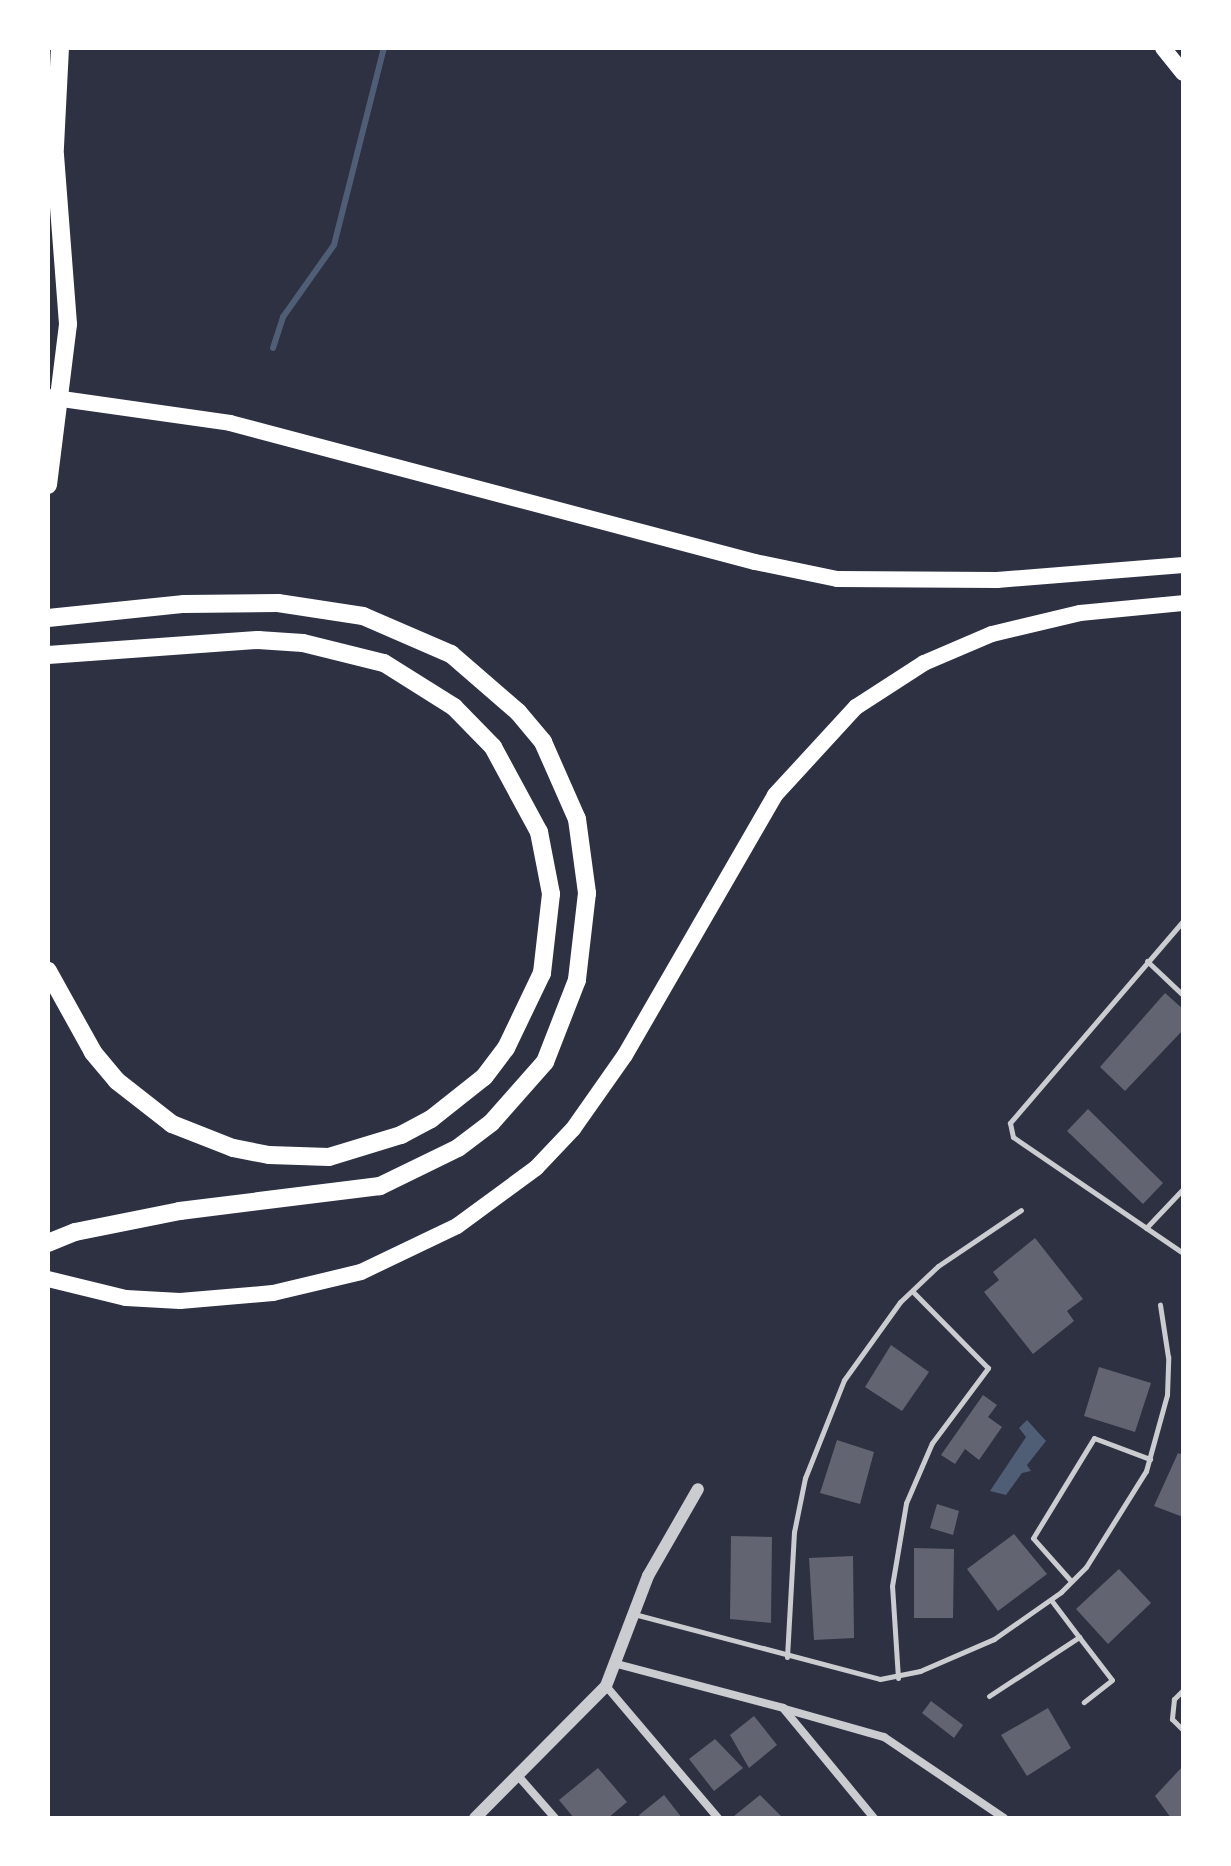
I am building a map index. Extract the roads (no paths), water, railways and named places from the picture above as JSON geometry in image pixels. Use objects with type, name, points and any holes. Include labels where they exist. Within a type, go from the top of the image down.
[{"type":"highway","points":[[48,229],[60,48]]},
{"type":"highway","points":[[48,485],[68,324],[55,154]]},
{"type":"highway","points":[[48,1243],[75,1232],[180,1211],[380,1186],[458,1148],[491,1123],[545,1062],[577,980],[587,893],[577,819],[543,742],[518,712],[451,654],[363,616],[278,603],[184,604],[57,618]]},
{"type":"highway","points":[[48,971],[93,1052],[117,1081],[172,1124],[233,1148],[284,1157],[329,1157],[411,1130],[484,1077],[526,1011],[549,938],[548,864],[524,799],[476,728],[408,675],[343,651],[288,642],[56,654]]},
{"type":"main road","points":[[1163,48],[1183,73]]},
{"type":"main road","points":[[48,397],[171,412],[769,565],[837,579],[925,581],[1183,565]]},
{"type":"main road","points":[[48,1279],[126,1298],[193,1300],[312,1286],[361,1272],[457,1226],[536,1168],[573,1129],[625,1055],[775,795],[856,707],[924,663],[992,634],[1080,613],[1183,603]]},
{"type":"street","points":[[475,1818],[520,1778],[606,1686],[617,1664],[633,1613],[698,1489]]},
{"type":"street","points":[[617,1664],[884,1737],[1004,1818]]},
{"type":"street","points":[[606,1686],[718,1818]]},
{"type":"street","points":[[783,1708],[874,1818]]},
{"type":"street","points":[[520,1778],[555,1818]]},
{"type":"lane","points":[[1183,921],[1010,1123],[1013,1137],[1183,1253]]},
{"type":"lane","points":[[1147,961],[1183,995]]},
{"type":"lane","points":[[1146,1228],[1183,1189]]},
{"type":"lane","points":[[787,1657],[794,1532],[824,1422],[866,1346],[912,1291],[977,1236],[1021,1210]]},
{"type":"lane","points":[[898,1678],[892,1586],[906,1503],[932,1443],[988,1368],[912,1291]]},
{"type":"lane","points":[[633,1613],[861,1677],[898,1678],[985,1644],[1051,1600],[1071,1581],[1107,1540],[1150,1459],[1167,1395],[1168,1357],[1160,1305]]},
{"type":"lane","points":[[1071,1581],[1033,1538],[1094,1438],[1150,1459]]},
{"type":"lane","points":[[1051,1600],[1112,1680],[1084,1702]]},
{"type":"lane","points":[[989,1696],[1079,1637]]},
{"type":"lane","points":[[1183,1690],[1174,1699],[1172,1719],[1183,1730]]},
{"type":"water","points":[[1027,1420],[1046,1441],[1027,1465],[1031,1471],[1022,1473],[1006,1495],[990,1491],[1026,1437],[1019,1428]]},
{"type":"waterway","points":[[273,348],[283,317],[334,245],[384,48]]}]
